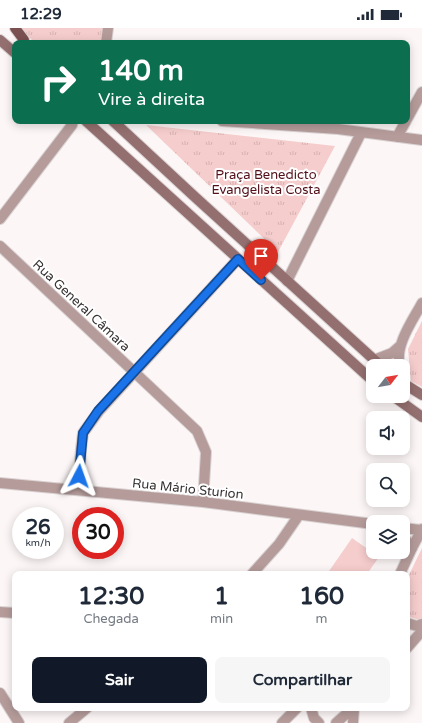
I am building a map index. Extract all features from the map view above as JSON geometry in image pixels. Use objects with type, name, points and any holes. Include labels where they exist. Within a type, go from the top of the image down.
[{"type":"main road","points":[[14,28],[23,40]]},
{"type":"main road","points":[[0,40],[12,50]]},
{"type":"main road","points":[[89,124],[366,375]]},
{"type":"main road","points":[[116,124],[374,359]]},
{"type":"main road","points":[[410,386],[422,395]]},
{"type":"main road","points":[[402,403],[421,417]]},
{"type":"street","points":[[106,40],[108,28]]},
{"type":"street","points":[[410,114],[422,92]]},
{"type":"street","points":[[0,219],[72,124]]},
{"type":"street","points":[[266,124],[338,129],[422,140]]},
{"type":"street","points":[[397,137],[405,124]]},
{"type":"street","points":[[287,281],[361,133]]},
{"type":"street","name":"Rua General Câmara","points":[[0,246],[197,431],[206,452],[203,502]]},
{"type":"street","points":[[78,490],[83,433],[98,411],[238,259]]},
{"type":"street","points":[[398,359],[400,346],[422,303]]},
{"type":"street","points":[[384,359],[400,346]]},
{"type":"street","name":"Rua Mário Sturion","points":[[0,483],[203,502],[366,523]]},
{"type":"street","points":[[255,571],[279,544],[299,515]]},
{"type":"street","points":[[401,571],[422,530],[410,529]]},
{"type":"street","points":[[0,612],[12,613]]},
{"type":"street","points":[[410,624],[417,626],[422,624]]},
{"type":"street","points":[[410,645],[422,631]]},
{"type":"street","points":[[0,693],[19,723]]},
{"type":"street","points":[[68,723],[83,711]]},
{"type":"street","points":[[282,723],[294,711]]},
{"type":"street","points":[[313,711],[314,718],[318,723]]},
{"type":"street","points":[[336,723],[350,711]]},
{"type":"street","points":[[353,711],[353,723]]},
{"type":"green space","points":[[22,28],[102,28],[101,40],[32,40]]},
{"type":"green space","name":"Praça Benedicto Evangelista Costa","points":[[146,125],[335,146],[278,252]]},
{"type":"green space","points":[[422,321],[422,387],[411,381],[408,349]]},
{"type":"green space","points":[[352,538],[366,548],[366,559],[378,559],[369,571],[329,571]]},
{"type":"green space","points":[[422,548],[422,618],[419,620],[410,617],[410,573]]},
{"type":"route","points":[[79,476],[83,433],[98,411],[238,259],[261,280]]}]
